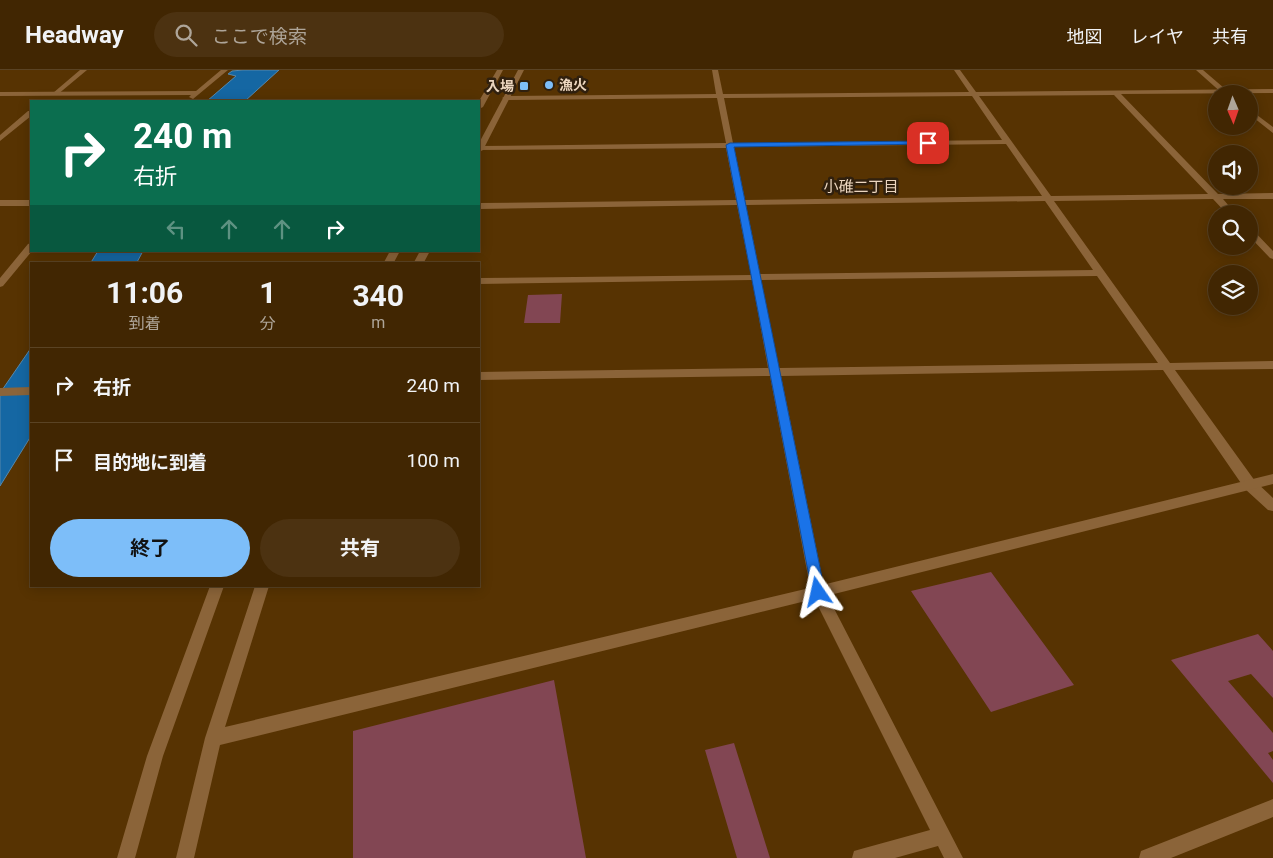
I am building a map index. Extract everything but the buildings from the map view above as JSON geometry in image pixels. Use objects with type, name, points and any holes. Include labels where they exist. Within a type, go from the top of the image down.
[{"type":"street","points":[[47,100],[84,70]]},
{"type":"street","points":[[188,100],[225,70]]},
{"type":"street","points":[[480,105],[500,70]]},
{"type":"street","points":[[480,147],[521,70]]},
{"type":"street","points":[[715,70],[818,592],[954,858]]},
{"type":"street","points":[[957,70],[1250,485],[1273,506]]},
{"type":"street","points":[[1199,70],[1217,85]]},
{"type":"street","points":[[0,94],[198,92]]},
{"type":"street","points":[[1258,92],[1273,92]]},
{"type":"street","points":[[1116,93],[1224,205]]},
{"type":"street","points":[[506,98],[1208,93]]},
{"type":"street","points":[[0,139],[30,114]]},
{"type":"street","points":[[1258,118],[1273,131]]},
{"type":"street","points":[[480,149],[1008,142]]},
{"type":"street","points":[[480,206],[1273,196]]},
{"type":"street","points":[[0,203],[30,203]]},
{"type":"street","points":[[1258,240],[1273,256]]},
{"type":"street","points":[[0,284],[30,247]]},
{"type":"street","points":[[480,281],[1100,273]]},
{"type":"street","points":[[480,376],[1273,365]]},
{"type":"street","points":[[0,392],[30,391]]},
{"type":"street","points":[[213,738],[818,592],[1273,479]]},
{"type":"street","points":[[126,858],[155,756],[217,587]]},
{"type":"street","points":[[185,858],[213,738],[262,587]]},
{"type":"street","points":[[1148,858],[1273,808]]},
{"type":"street","points":[[861,858],[942,836]]},
{"type":"shaded area","points":[[562,294],[560,323],[524,323],[528,295]]},
{"type":"shaded area","points":[[991,572],[1074,685],[991,712],[911,591]]},
{"type":"shaded area","points":[[1258,634],[1273,651],[1273,698],[1251,674],[1228,681],[1273,733],[1273,751],[1268,753],[1273,760],[1273,783],[1171,660]]},
{"type":"shaded area","points":[[554,680],[586,858],[353,858],[353,731]]},
{"type":"shaded area","points":[[734,743],[770,858],[737,858],[705,750]]},
{"type":"water","points":[[279,70],[246,100],[208,100],[236,76],[228,74],[232,71]]},
{"type":"water","points":[[97,252],[142,252],[137,262],[91,262]]},
{"type":"water","points":[[30,349],[30,438],[0,486],[0,393]]},
{"type":"place","name":"漁火","points":[[549,85]]},
{"type":"place","name":"入場","points":[[524,86]]},
{"type":"district","name":"小碓二丁目","points":[[861,187]]},
{"type":"route","points":[[818,592],[730,145],[928,143]]}]
